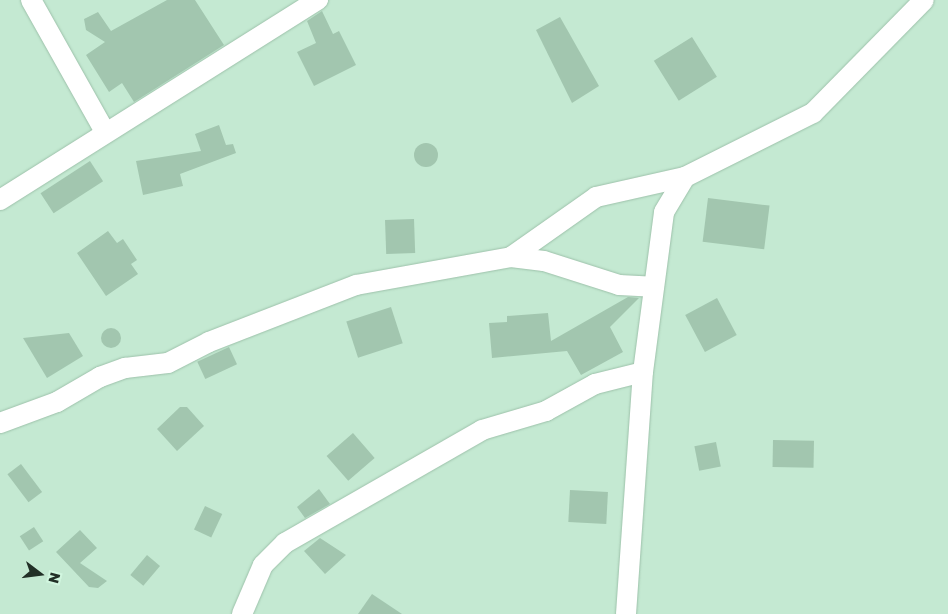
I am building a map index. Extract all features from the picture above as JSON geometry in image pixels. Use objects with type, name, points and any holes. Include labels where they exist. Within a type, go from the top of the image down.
[{"type":"street","points":[[31,0],[105,132]]},
{"type":"street","points":[[0,200],[105,132],[318,0]]},
{"type":"street","points":[[511,257],[596,197],[685,177],[813,113],[924,0]]},
{"type":"street","points":[[626,614],[643,372],[653,288],[664,212],[685,177]]},
{"type":"street","points":[[0,423],[57,402],[100,377],[125,368],[168,363],[209,342],[356,285],[511,257],[544,261],[619,285],[653,288]]},
{"type":"street","points":[[242,614],[263,565],[285,543],[482,430],[546,411],[596,384],[643,372]]},
{"type":"building","points":[[167,0],[195,0],[224,45],[134,102],[122,83],[109,92],[86,55],[105,42],[86,30],[84,19],[98,12],[111,31]]},
{"type":"building","points":[[322,11],[333,34],[339,31],[356,65],[314,86],[297,52],[316,43],[307,21]]},
{"type":"building","points":[[560,17],[599,86],[572,103],[536,30]]},
{"type":"building","points":[[692,37],[717,77],[679,101],[654,61]]},
{"type":"building","points":[[219,125],[226,145],[233,144],[236,153],[180,174],[183,186],[143,195],[136,161],[201,151],[195,134]]},
{"type":"building","points":[[426,143],[431,144],[437,150],[437,160],[431,166],[426,167],[421,166],[415,160],[414,155],[415,150],[421,144]]},
{"type":"building","points":[[90,161],[103,181],[54,213],[41,193]]},
{"type":"building","points":[[708,198],[770,206],[764,249],[703,242]]},
{"type":"building","points":[[414,219],[415,253],[386,254],[385,220]]},
{"type":"building","points":[[108,231],[117,243],[123,239],[137,260],[131,264],[138,274],[106,296],[77,253]]},
{"type":"building","points":[[628,297],[639,298],[610,327],[623,352],[581,375],[567,351],[492,358],[489,323],[507,322],[507,316],[548,313],[551,341]]},
{"type":"building","points":[[717,298],[737,335],[705,352],[685,315]]},
{"type":"building","points":[[391,307],[403,343],[358,358],[346,322]]},
{"type":"building","points":[[111,328],[118,331],[121,338],[118,345],[111,348],[104,345],[101,338],[104,331]]},
{"type":"building","points":[[69,333],[83,356],[47,378],[23,338]]},
{"type":"building","points":[[229,347],[237,364],[205,379],[197,362]]},
{"type":"building","points":[[180,407],[187,407],[204,426],[177,451],[157,429]]},
{"type":"building","points":[[353,433],[375,458],[348,481],[327,456]]},
{"type":"building","points":[[773,440],[814,441],[814,468],[773,467]]},
{"type":"building","points":[[716,442],[721,467],[699,471],[694,446]]},
{"type":"building","points":[[21,464],[42,492],[28,502],[7,474]]},
{"type":"building","points":[[319,489],[330,504],[305,518],[297,507]]},
{"type":"building","points":[[570,490],[608,492],[606,524],[568,522]]},
{"type":"building","points":[[205,506],[222,514],[211,538],[194,530]]},
{"type":"building","points":[[34,527],[43,541],[29,551],[20,536]]},
{"type":"building","points":[[80,530],[97,548],[80,563],[107,581],[98,588],[89,587],[56,552]]},
{"type":"building","points":[[320,538],[346,555],[325,574],[304,551]]},
{"type":"building","points":[[147,555],[160,566],[143,586],[130,575]]},
{"type":"building","points":[[372,594],[402,614],[358,614]]}]
